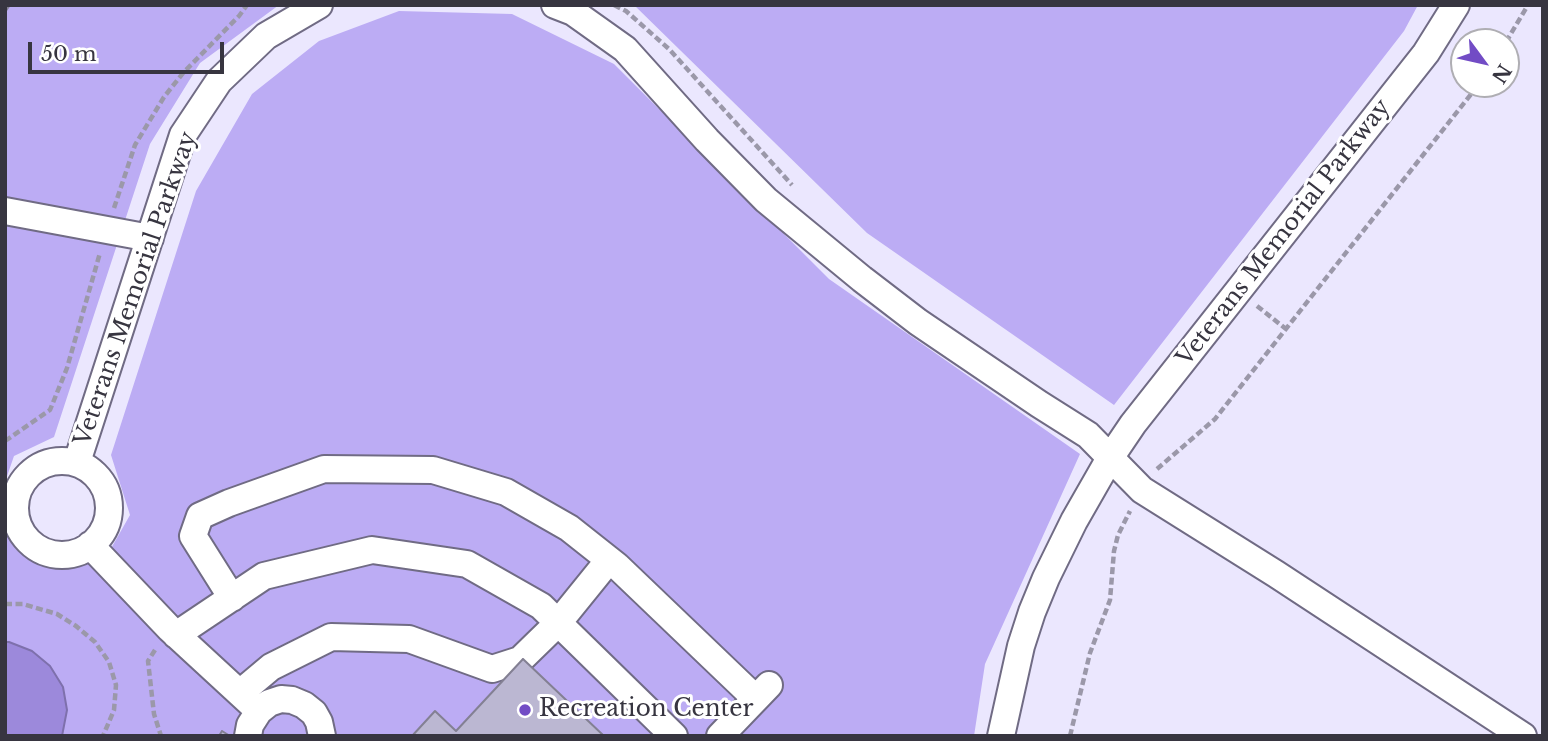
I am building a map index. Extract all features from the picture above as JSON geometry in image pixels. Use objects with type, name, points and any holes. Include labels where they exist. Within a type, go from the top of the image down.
[{"type":"street","name":"Veterans Memorial Parkway","points":[[77,462],[183,135],[219,81],[266,36],[319,5]]},
{"type":"street","points":[[555,5],[573,12],[625,49],[707,140],[766,200],[918,322],[1088,435],[1142,490],[1276,574],[1523,736]]},
{"type":"street","name":"Veterans Memorial Parkway","points":[[1002,736],[1013,681],[1032,612],[1064,540],[1110,458],[1133,424],[1426,53],[1455,5]]},
{"type":"street","points":[[5,211],[150,238]]},
{"type":"street","points":[[61,460],[77,462],[92,471],[103,484],[108,500],[108,517],[102,533],[90,545],[65,555],[51,554],[12,532],[15,498],[21,483],[31,471],[45,463],[61,460]]},
{"type":"street","points":[[232,597],[193,536],[200,516],[324,469],[433,470],[506,492],[569,528],[762,692],[720,736]]},
{"type":"street","points":[[90,545],[173,632],[249,702],[269,703],[281,699],[304,705],[314,713],[319,722],[321,736]]},
{"type":"street","points":[[173,632],[264,576],[372,550],[467,564],[541,606],[674,736]]},
{"type":"street","points":[[248,736],[249,702],[271,667],[331,638],[409,639],[492,669],[520,660],[558,623],[609,560]]},
{"type":"path","points":[[614,5],[669,49],[793,186]]},
{"type":"path","points":[[1514,28],[1528,5]]},
{"type":"path","points":[[1070,736],[1090,653],[1110,600],[1118,535],[1142,490],[1161,464],[1215,419],[1468,98]]},
{"type":"path","points":[[1249,299],[1286,329]]},
{"type":"path","points":[[5,604],[23,604],[57,614],[95,642],[109,662],[116,685],[114,710],[103,736]]},
{"type":"path","points":[[161,736],[154,713],[148,661],[173,632]]},
{"type":"shaded area","points":[[5,5],[279,5],[200,63],[150,144],[54,437],[14,456],[5,482]]},
{"type":"shaded area","points":[[634,5],[1418,5],[1404,31],[1114,405],[867,233]]},
{"type":"shaded area","points":[[399,11],[512,14],[614,64],[829,279],[1080,454],[985,664],[974,736],[5,736],[5,526],[16,549],[57,567],[68,568],[109,552],[130,515],[111,455],[196,191],[252,94],[319,41]]},
{"type":"shaded area","points":[[5,642],[32,651],[50,666],[63,687],[67,710],[62,736],[5,736]]},
{"type":"building","points":[[523,659],[604,736],[412,736],[435,711],[456,731]]},
{"type":"place","name":"Recreation Center","points":[[525,710]]}]
